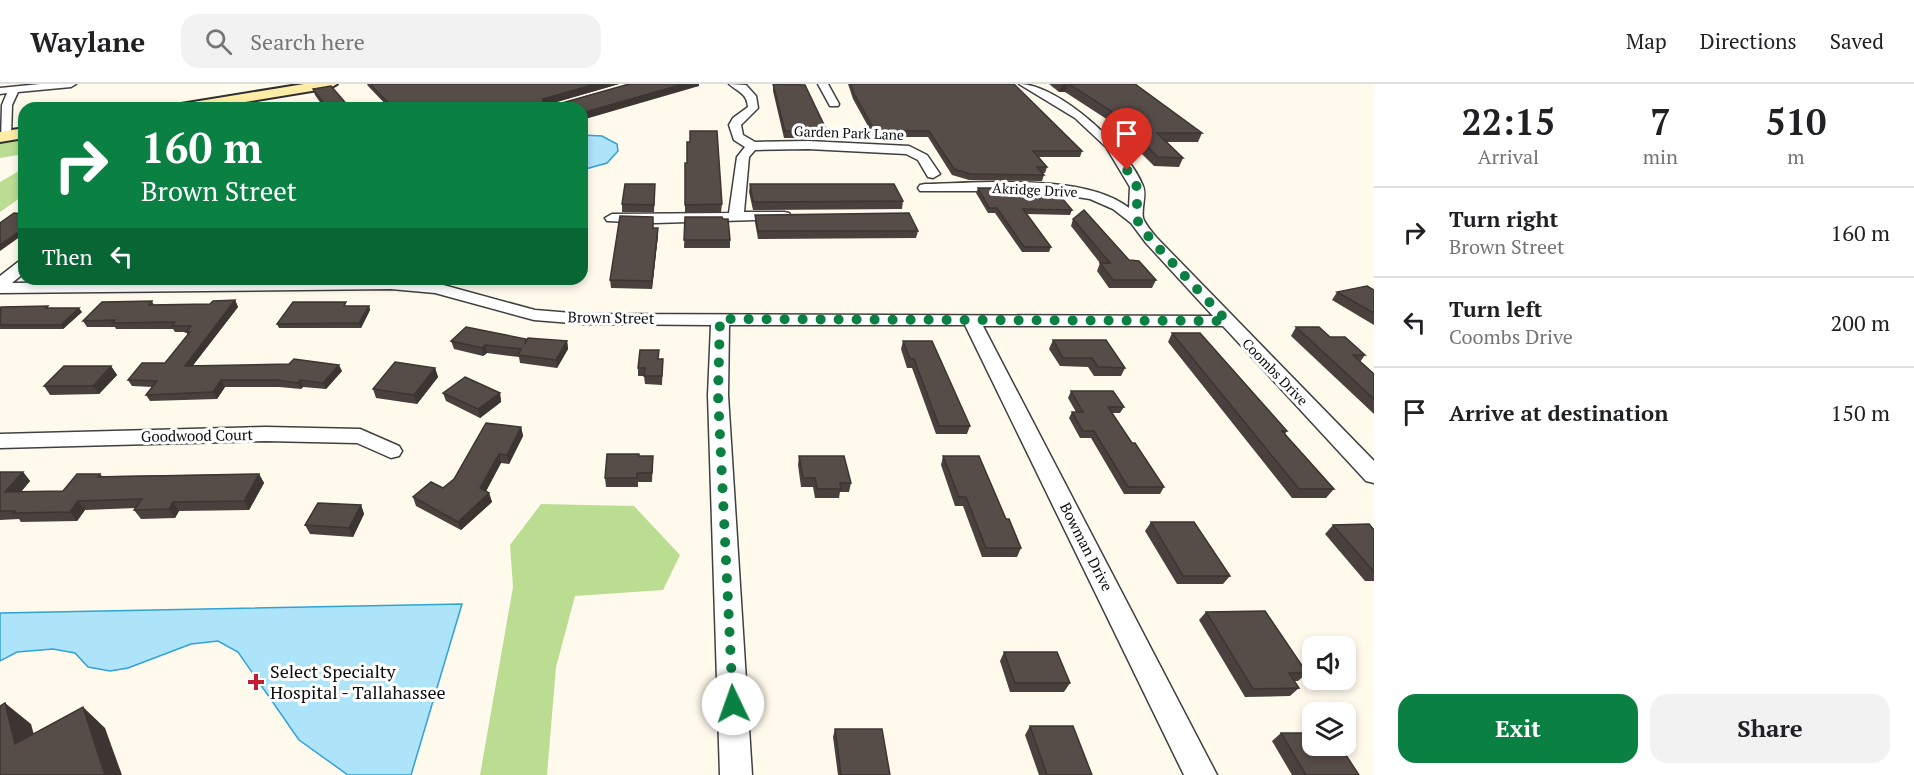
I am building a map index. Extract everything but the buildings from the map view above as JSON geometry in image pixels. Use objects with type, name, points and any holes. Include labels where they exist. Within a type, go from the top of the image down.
[{"type":"main road","points":[[219,102],[330,84]]},
{"type":"main road","points":[[2,137],[18,134]]},
{"type":"street","points":[[0,91],[71,84]]},
{"type":"street","points":[[734,84],[744,89],[753,101],[753,108],[737,120],[735,125],[738,136],[752,147],[743,156],[736,216]]},
{"type":"street","points":[[823,84],[834,104]]},
{"type":"street","points":[[1024,84],[1079,116],[1111,145],[1137,187],[1137,220]]},
{"type":"street","points":[[2,137],[7,105],[16,88]]},
{"type":"street","name":"Garden Park Lane","points":[[752,147],[808,145],[909,150],[923,158],[933,174]]},
{"type":"street","name":"Akridge Drive","points":[[924,188],[1052,189],[1085,193],[1119,205],[1137,220]]},
{"type":"street","points":[[612,218],[714,219],[736,216],[797,216]]},
{"type":"street","name":"Coombs Drive","points":[[1137,220],[1151,240],[1374,475]]},
{"type":"street","points":[[0,284],[18,270]]},
{"type":"street","name":"Brown Street","points":[[0,288],[168,285]]},
{"type":"street","name":"Brown Street","points":[[418,285],[534,315],[584,319],[1227,321]]},
{"type":"street","points":[[720,319],[718,395],[736,775]]},
{"type":"street","name":"Bowman Drive","points":[[972,320],[1201,775]]},
{"type":"street","name":"Goodwood Court","points":[[0,441],[266,434],[360,436],[391,451]]},
{"type":"green space","points":[[18,140],[18,155],[0,158],[0,143]]},
{"type":"green space","points":[[18,172],[18,199],[0,212],[0,182]]},
{"type":"green space","points":[[541,504],[634,506],[680,555],[663,590],[575,596],[556,667],[547,775],[480,775],[513,587],[510,545]]},
{"type":"water","points":[[588,135],[602,136],[617,144],[618,151],[607,163],[588,168]]},
{"type":"water","points":[[462,604],[411,775],[348,775],[299,740],[238,652],[218,641],[191,644],[128,668],[110,671],[88,667],[75,653],[53,649],[17,652],[0,661],[0,613]]},
{"type":"place","name":"Select Specialty Hospital - Tallahassee","points":[[256,682]]},
{"type":"route","points":[[733,704],[718,395],[720,319],[1227,321],[1151,240],[1137,220],[1137,187],[1127,170]]}]
